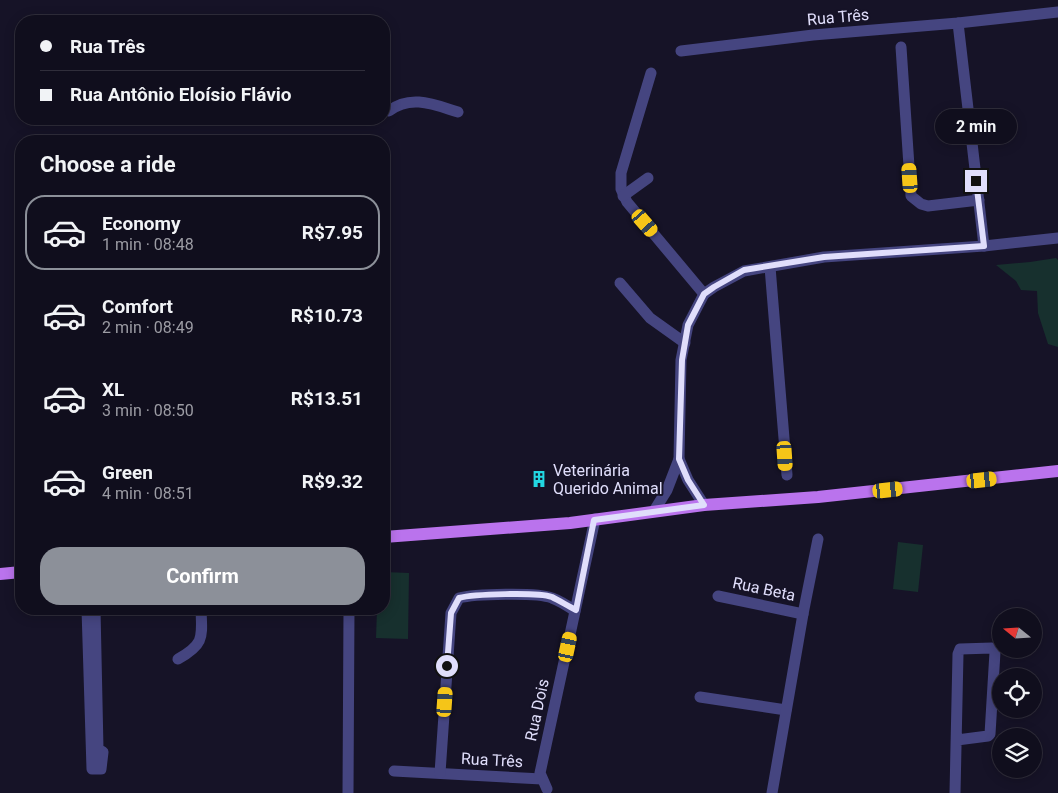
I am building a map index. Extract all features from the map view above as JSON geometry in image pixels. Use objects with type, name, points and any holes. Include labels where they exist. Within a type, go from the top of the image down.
[{"type":"main road","points":[[390,537],[594,520],[704,505],[818,497],[1058,471]]},
{"type":"main road","points":[[0,574],[15,573]]},
{"type":"street","name":"Rua Três","points":[[681,51],[813,35],[958,24],[1058,12]]},
{"type":"street","points":[[958,24],[984,246]]},
{"type":"street","points":[[901,47],[911,196],[920,204],[928,206],[979,200]]},
{"type":"street","points":[[651,73],[621,173],[620,182],[623,196],[704,294]]},
{"type":"street","points":[[390,110],[404,103],[426,102],[458,112]]},
{"type":"street","points":[[623,196],[648,178]]},
{"type":"street","points":[[654,512],[667,490],[679,459],[682,360],[688,325],[704,294],[714,287],[744,270],[824,257],[984,246],[1058,238]]},
{"type":"street","points":[[770,267],[786,475]]},
{"type":"street","points":[[620,283],[650,318],[685,342]]},
{"type":"street","points":[[679,459],[688,480],[704,505]]},
{"type":"street","name":"Rua Dois","points":[[544,784],[540,774],[594,520]]},
{"type":"street","points":[[772,793],[818,539]]},
{"type":"street","name":"Rua Três","points":[[440,773],[451,613],[459,598],[469,595],[550,597],[576,610]]},
{"type":"street","name":"Rua Beta","points":[[718,596],[803,614]]},
{"type":"street","points":[[86,615],[92,769],[101,769],[103,752],[98,749],[95,615]]},
{"type":"street","points":[[178,659],[192,651],[199,642],[201,615]]},
{"type":"street","points":[[348,793],[349,615]]},
{"type":"street","points":[[955,793],[958,651],[960,649],[992,648],[994,652],[990,734],[988,736],[957,740]]},
{"type":"street","points":[[700,697],[786,710]]},
{"type":"street","name":"Rua Três","points":[[394,771],[440,773],[544,784]]},
{"type":"green space","points":[[1056,258],[1058,260],[1058,347],[1048,344],[1038,313],[1037,291],[1021,290],[1016,281],[996,265]]},
{"type":"green space","points":[[898,542],[923,545],[918,592],[893,589]]},
{"type":"green space","points":[[390,572],[409,573],[408,639],[376,638],[377,615],[390,615]]},
{"type":"place","name":"Veterinária Querido Animal","points":[[539,479]]},
{"type":"route","points":[[447,666],[451,613],[459,598],[469,595],[550,597],[576,610],[594,520],[704,505],[688,480],[679,459],[682,360],[688,325],[704,294],[744,270],[824,257],[984,246],[976,181]]}]
